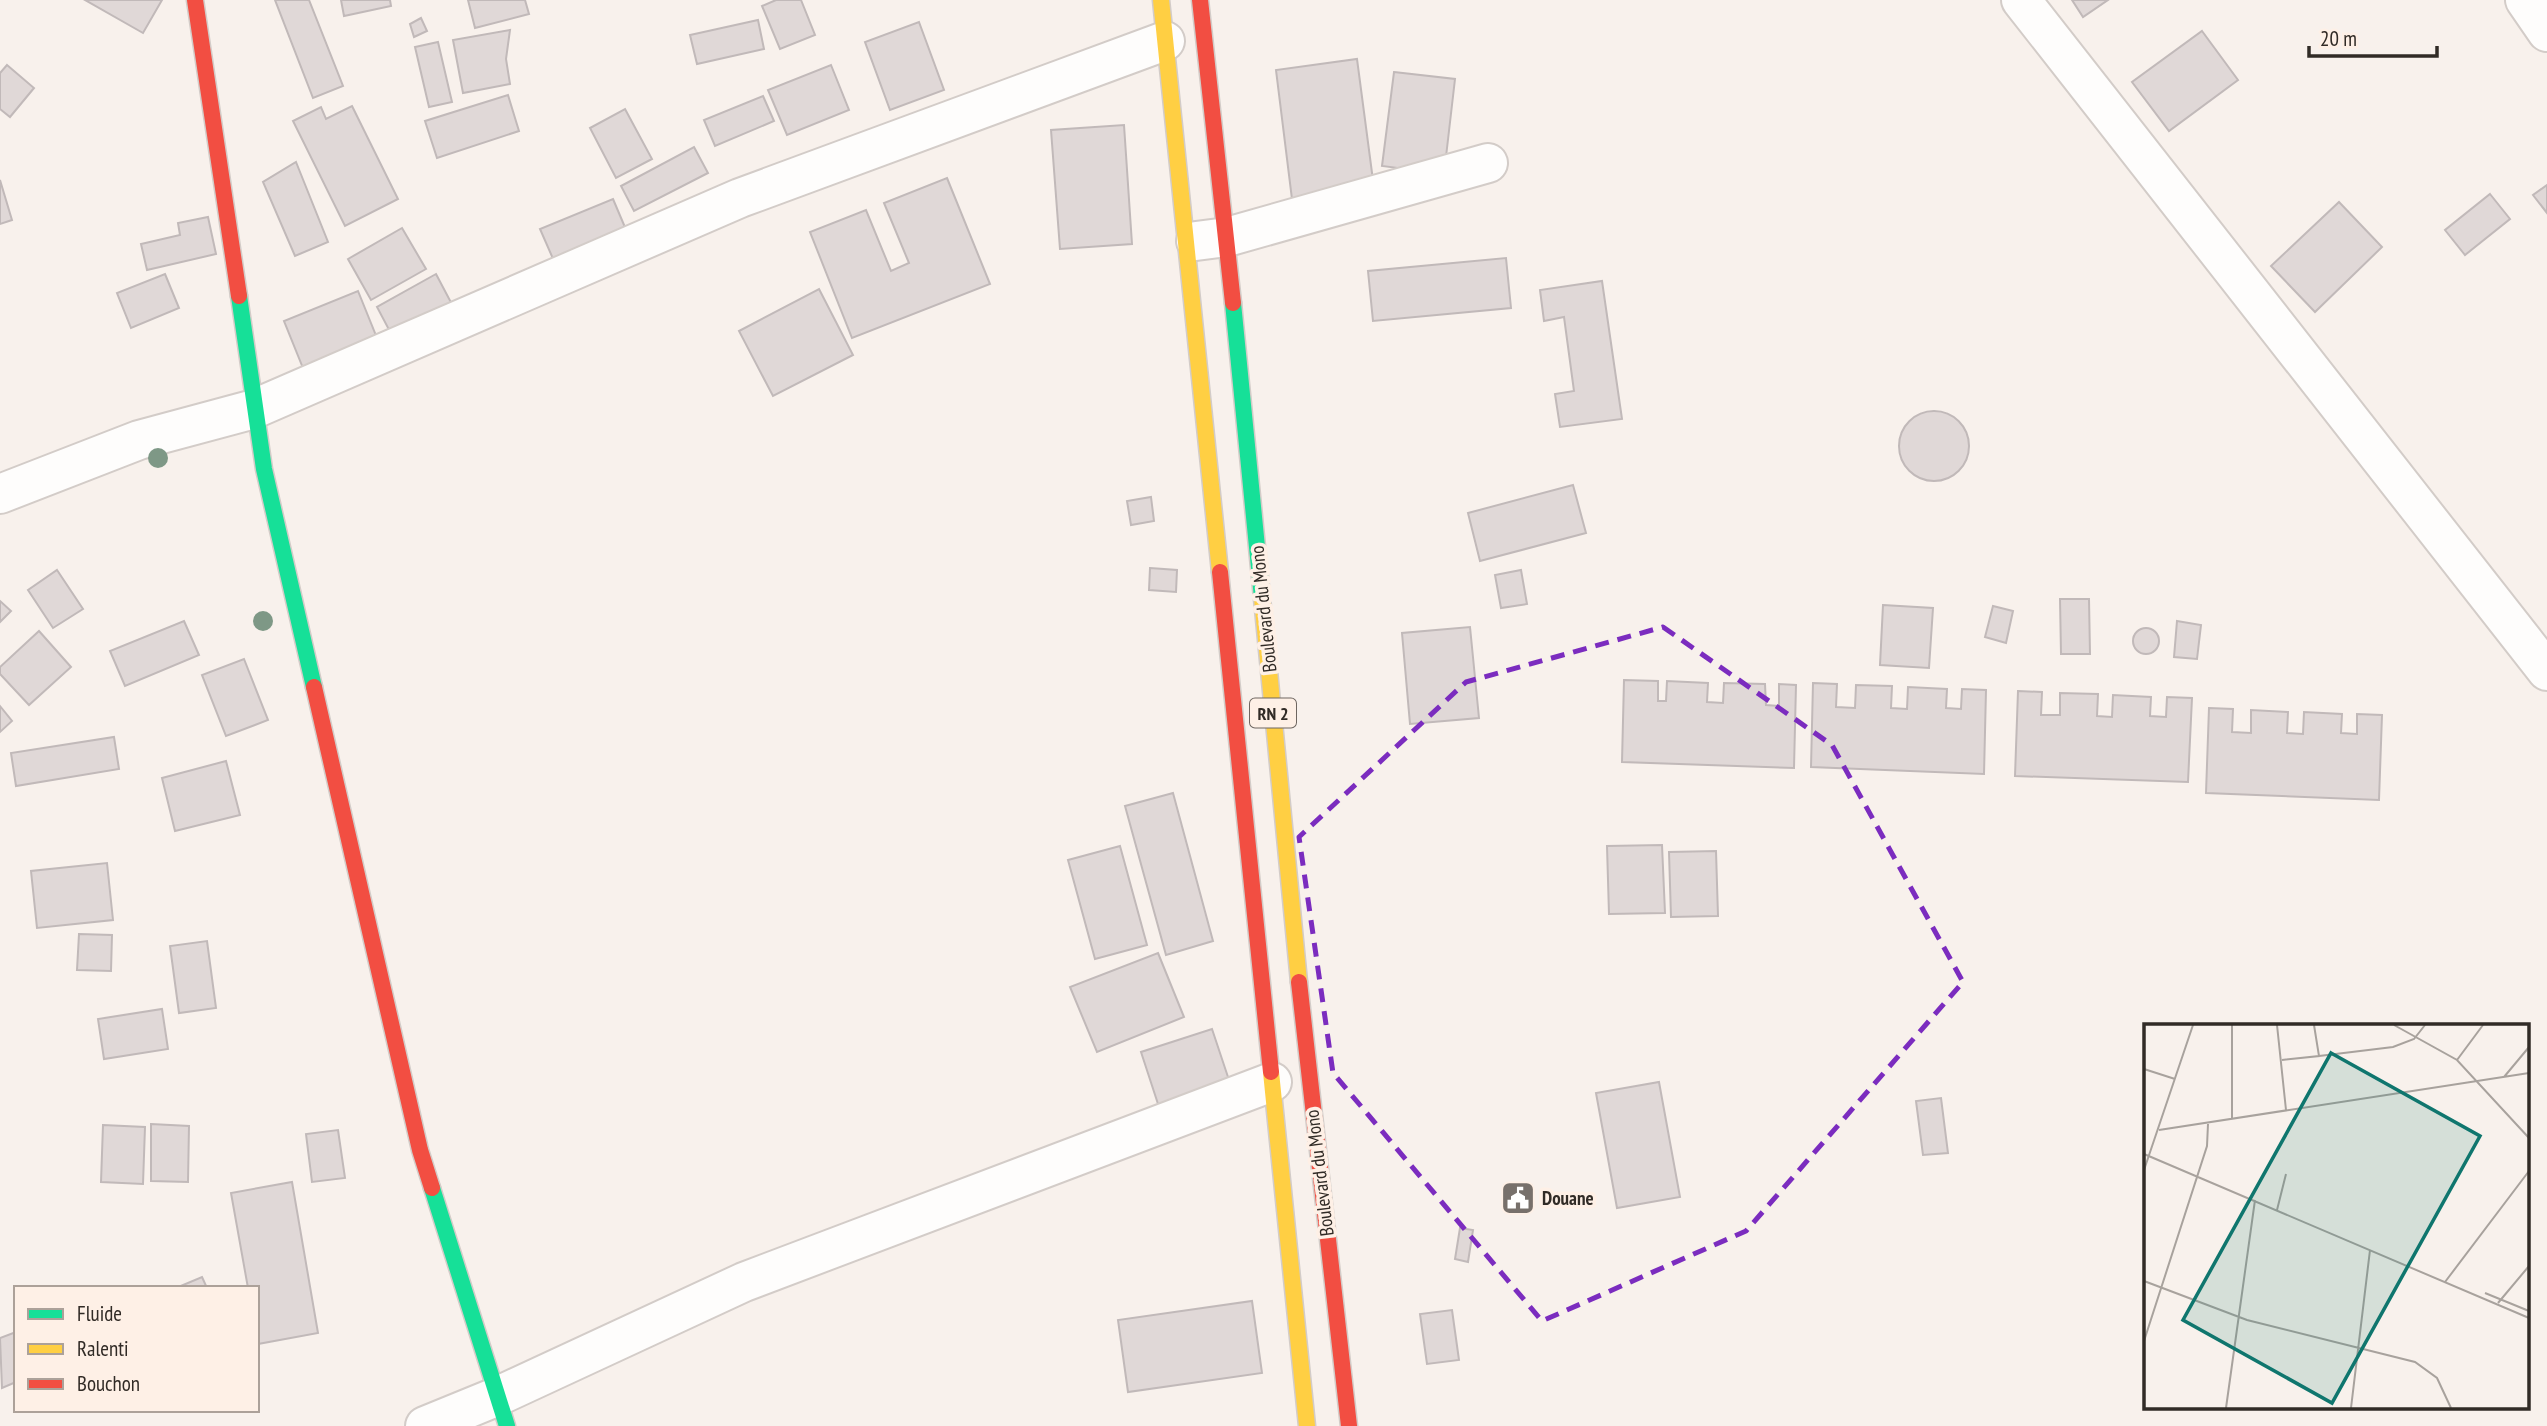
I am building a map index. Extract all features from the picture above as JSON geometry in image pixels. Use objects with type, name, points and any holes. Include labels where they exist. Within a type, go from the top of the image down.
[{"type":"main road","points":[[195,0],[264,469],[420,1150],[501,1412]]},
{"type":"main road","name":"Boulevard du Mono","points":[[1161,0],[1307,1426]]},
{"type":"main road","name":"Boulevard du Mono","points":[[1200,0],[1227,237],[1308,1072],[1349,1426]]},
{"type":"street","points":[[2021,0],[2547,671]]},
{"type":"street","points":[[2525,0],[2547,32]]},
{"type":"street","points":[[0,494],[138,440],[254,409],[740,198],[1165,41]]},
{"type":"street","points":[[1186,242],[1227,237],[1488,163]]},
{"type":"street","points":[[425,1426],[501,1412],[744,1282],[1272,1082]]},
{"type":"highlighted area","points":[[1663,627],[1832,745],[1963,982],[1746,1231],[1542,1321],[1333,1073],[1299,837],[1466,682]]},
{"type":"building","points":[[85,0],[162,0],[143,33]]},
{"type":"building","points":[[275,0],[309,0],[343,86],[313,98]]},
{"type":"building","points":[[341,0],[390,0],[391,6],[344,16]]},
{"type":"building","points":[[468,0],[525,0],[529,14],[475,28]]},
{"type":"building","points":[[776,0],[801,0],[815,35],[780,49],[762,6]]},
{"type":"building","points":[[2072,0],[2108,0],[2083,17]]},
{"type":"building","points":[[421,18],[427,31],[414,37],[410,24]]},
{"type":"building","points":[[758,20],[764,49],[697,64],[690,35]]},
{"type":"building","points":[[919,22],[944,90],[890,110],[865,42]]},
{"type":"building","points":[[510,30],[506,59],[510,84],[463,93],[453,40]]},
{"type":"building","points":[[2202,31],[2238,80],[2169,131],[2132,82]]},
{"type":"building","points":[[438,42],[452,102],[429,107],[415,47]]},
{"type":"building","points":[[1357,59],[1374,188],[1292,199],[1276,70]]},
{"type":"building","points":[[7,65],[34,88],[10,117],[0,109],[0,73]]},
{"type":"building","points":[[831,65],[849,110],[787,135],[768,90]]},
{"type":"building","points":[[1394,72],[1455,79],[1444,174],[1382,166]]},
{"type":"building","points":[[508,95],[519,131],[437,158],[425,121]]},
{"type":"building","points":[[763,96],[774,121],[715,146],[704,120]]},
{"type":"building","points":[[352,106],[398,199],[345,226],[293,121],[321,107],[326,119]]},
{"type":"building","points":[[625,109],[652,159],[616,178],[590,128]]},
{"type":"building","points":[[1124,125],[1132,244],[1060,249],[1051,130]]},
{"type":"building","points":[[694,147],[708,173],[634,211],[621,186]]},
{"type":"building","points":[[296,162],[328,242],[295,256],[263,182]]},
{"type":"building","points":[[947,178],[990,284],[852,338],[810,232],[866,210],[891,271],[909,263],[884,203]]},
{"type":"building","points":[[0,180],[12,220],[0,224]]},
{"type":"building","points":[[2547,185],[2547,213],[2533,195]]},
{"type":"building","points":[[2490,194],[2510,219],[2465,255],[2445,230]]},
{"type":"building","points":[[613,199],[627,232],[554,261],[540,229]]},
{"type":"building","points":[[2339,202],[2382,247],[2315,312],[2271,266]]},
{"type":"building","points":[[208,217],[216,254],[147,270],[141,244],[180,235],[178,223]]},
{"type":"building","points":[[402,228],[426,269],[371,300],[348,259]]},
{"type":"building","points":[[1506,258],[1511,308],[1373,321],[1368,271]]},
{"type":"building","points":[[165,274],[179,308],[131,328],[117,293]]},
{"type":"building","points":[[436,274],[455,310],[396,343],[377,307]]},
{"type":"building","points":[[1602,281],[1622,419],[1560,427],[1555,394],[1574,391],[1564,317],[1544,321],[1540,290]]},
{"type":"building","points":[[819,289],[853,355],[773,396],[739,331]]},
{"type":"building","points":[[358,291],[381,348],[307,378],[284,321]]},
{"type":"building","points":[[1934,411],[1959,421],[1969,446],[1959,471],[1934,481],[1909,471],[1899,446],[1909,421]]},
{"type":"building","points":[[1573,485],[1586,533],[1480,561],[1468,513]]},
{"type":"building","points":[[1151,497],[1154,521],[1131,525],[1127,501]]},
{"type":"building","points":[[1150,568],[1177,570],[1176,592],[1149,590]]},
{"type":"building","points":[[57,570],[83,609],[53,628],[28,590]]},
{"type":"building","points":[[1521,570],[1527,604],[1501,608],[1495,575]]},
{"type":"building","points":[[2060,599],[2089,599],[2090,654],[2061,654]]},
{"type":"building","points":[[0,601],[11,611],[0,622]]},
{"type":"building","points":[[1883,605],[1933,608],[1929,668],[1880,665]]},
{"type":"building","points":[[1993,606],[2013,611],[2006,643],[1985,637]]},
{"type":"building","points":[[184,621],[199,655],[125,686],[110,651]]},
{"type":"building","points":[[2177,621],[2201,625],[2197,659],[2174,657]]},
{"type":"building","points":[[1470,627],[1479,718],[1410,724],[1402,633]]},
{"type":"building","points":[[2146,628],[2155,632],[2159,641],[2155,650],[2146,654],[2137,650],[2133,641],[2137,632]]},
{"type":"building","points":[[39,631],[71,667],[29,705],[0,674],[0,667]]},
{"type":"building","points":[[244,659],[268,720],[226,736],[202,675]]},
{"type":"building","points":[[1624,680],[1658,681],[1658,701],[1666,701],[1667,681],[1708,683],[1707,702],[1723,703],[1724,683],[1765,684],[1766,705],[1779,706],[1779,684],[1796,685],[1794,768],[1622,762]]},
{"type":"building","points":[[1813,683],[1837,684],[1836,707],[1855,708],[1856,685],[1892,686],[1891,708],[1907,709],[1908,687],[1947,689],[1946,708],[1961,709],[1962,689],[1986,690],[1984,774],[1811,767]]},
{"type":"building","points":[[2018,691],[2042,692],[2041,715],[2060,715],[2060,693],[2098,694],[2097,716],[2112,717],[2113,695],[2151,697],[2150,716],[2166,717],[2167,697],[2192,698],[2188,782],[2015,776]]},
{"type":"building","points":[[0,706],[12,721],[0,732]]},
{"type":"building","points":[[2209,708],[2233,709],[2232,732],[2251,733],[2251,710],[2288,712],[2287,733],[2303,734],[2304,712],[2342,714],[2341,733],[2357,734],[2357,714],[2382,715],[2379,800],[2206,793]]},
{"type":"building","points":[[114,737],[119,769],[16,786],[11,753]]},
{"type":"building","points":[[226,761],[240,815],[175,831],[162,778]]},
{"type":"building","points":[[1173,793],[1213,941],[1166,955],[1125,806]]},
{"type":"building","points":[[1662,845],[1665,913],[1609,914],[1607,846]]},
{"type":"building","points":[[1120,846],[1147,945],[1095,959],[1068,860]]},
{"type":"building","points":[[1716,851],[1718,916],[1671,917],[1669,852]]},
{"type":"building","points":[[107,863],[113,920],[37,928],[31,871]]},
{"type":"building","points":[[79,934],[112,935],[111,971],[77,970]]},
{"type":"building","points":[[207,941],[216,1008],[179,1013],[170,946]]},
{"type":"building","points":[[1158,953],[1184,1017],[1097,1052],[1070,987]]},
{"type":"building","points":[[162,1009],[168,1049],[104,1059],[98,1019]]},
{"type":"building","points":[[1212,1029],[1230,1083],[1159,1107],[1141,1052]]},
{"type":"building","points":[[1659,1082],[1680,1197],[1617,1208],[1596,1093]]},
{"type":"building","points":[[1941,1098],[1948,1153],[1923,1155],[1916,1101]]},
{"type":"building","points":[[151,1124],[189,1126],[188,1182],[151,1181]]},
{"type":"building","points":[[103,1125],[145,1127],[143,1184],[101,1182]]},
{"type":"building","points":[[338,1130],[345,1178],[312,1182],[306,1134]]},
{"type":"building","points":[[292,1182],[318,1333],[259,1344],[259,1286],[248,1286],[231,1193]]},
{"type":"building","points":[[1460,1228],[1473,1230],[1468,1262],[1455,1259]]},
{"type":"building","points":[[202,1277],[206,1286],[181,1286]]},
{"type":"building","points":[[1252,1301],[1262,1373],[1128,1392],[1118,1320]]},
{"type":"building","points":[[1452,1310],[1459,1360],[1427,1364],[1420,1314]]},
{"type":"building","points":[[14,1333],[14,1383],[2,1388],[0,1338]]},
{"type":"traffic: fast","points":[[239,296],[264,469],[314,687]]},
{"type":"traffic: fast","points":[[1233,303],[1262,598]]},
{"type":"traffic: fast","points":[[432,1188],[507,1426]]},
{"type":"traffic: slow","points":[[1161,0],[1220,572]]},
{"type":"traffic: slow","points":[[1262,598],[1299,982]]},
{"type":"traffic: slow","points":[[1271,1072],[1307,1426]]},
{"type":"traffic: jam","points":[[195,0],[239,296]]},
{"type":"traffic: jam","points":[[1200,0],[1233,303]]},
{"type":"traffic: jam","points":[[1220,572],[1271,1072]]},
{"type":"traffic: jam","points":[[314,687],[420,1150],[432,1188]]},
{"type":"traffic: jam","points":[[1299,982],[1349,1426]]},
{"type":"place","name":"Douane","points":[[1518,1198]]}]
